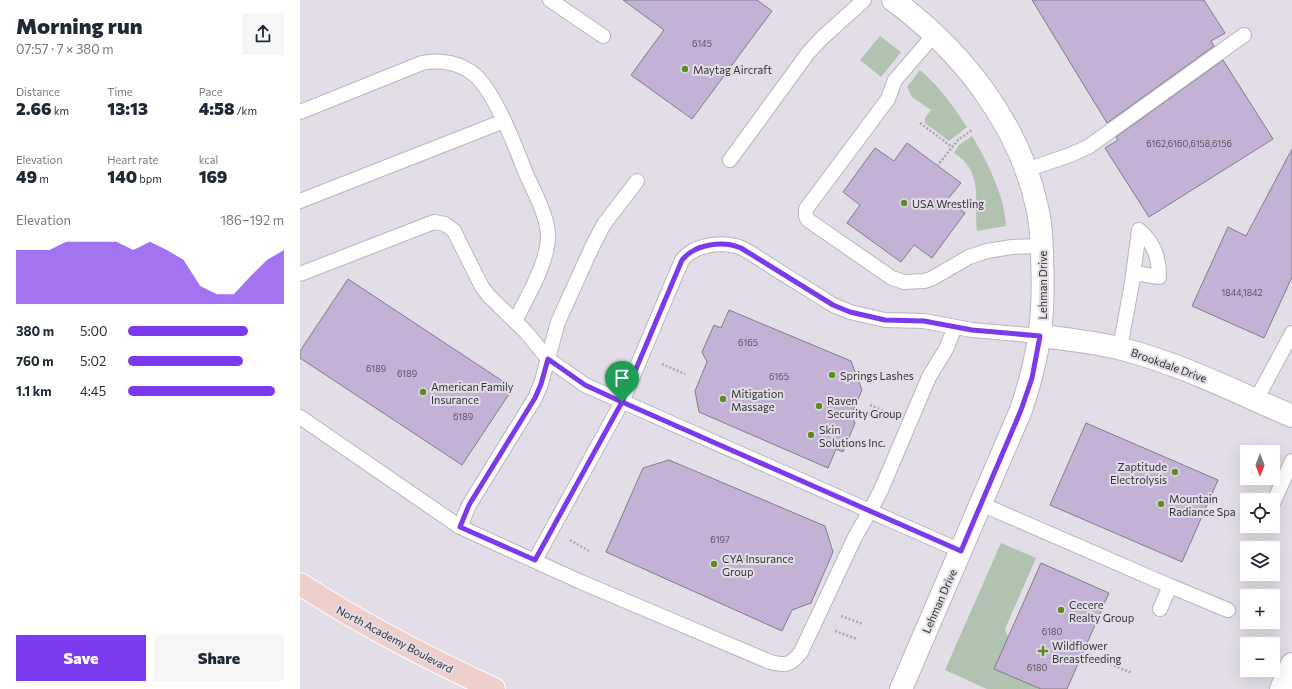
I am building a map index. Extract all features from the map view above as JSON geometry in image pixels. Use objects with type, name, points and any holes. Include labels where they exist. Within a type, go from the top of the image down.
[{"type":"highway","name":"North Academy Boulevard","points":[[300,584],[334,606],[454,670],[494,689]]},
{"type":"street","name":"Lehman Drive","points":[[897,1],[961,62],[988,96],[1008,130],[1026,170],[1037,206],[1042,246],[1043,306],[1040,336],[1032,378],[1021,410],[901,689]]},
{"type":"street","name":"Brookdale Drive","points":[[1040,336],[1120,348],[1181,368],[1292,416]]},
{"type":"street","points":[[1281,689],[1292,664]]},
{"type":"lane","points":[[550,0],[603,36]]},
{"type":"lane","points":[[730,160],[808,53],[822,38],[864,0]]},
{"type":"lane","points":[[934,35],[895,80],[888,99],[806,209],[806,216],[808,220],[892,278],[904,282],[915,282],[931,279],[969,257],[987,251],[1012,247],[1042,246]]},
{"type":"lane","points":[[1026,170],[1070,155],[1088,147],[1244,35]]},
{"type":"lane","points":[[300,112],[413,65],[429,61],[451,63],[476,76],[486,88],[504,121],[533,190],[548,235],[547,250],[543,262],[515,321]]},
{"type":"lane","points":[[300,201],[504,121]]},
{"type":"lane","points":[[460,527],[469,505],[535,398],[541,384],[558,322],[593,245],[604,224],[637,181]]},
{"type":"lane","points":[[300,274],[434,222],[445,224],[454,231],[482,287],[489,296],[526,332],[548,359],[585,385],[961,551]]},
{"type":"lane","points":[[535,560],[622,402],[682,260],[687,255],[703,246],[724,245],[741,248],[833,305],[850,312],[885,320],[924,321],[955,327],[1009,334],[1040,336]]},
{"type":"lane","points":[[1120,348],[1134,273]]},
{"type":"lane","points":[[300,417],[460,527],[770,662],[787,664],[793,662],[801,652],[855,537],[881,490],[929,377],[946,349],[955,327]]},
{"type":"lane","points":[[1256,400],[1292,333]]},
{"type":"lane","points":[[1278,493],[1292,462]]},
{"type":"lane","points":[[981,504],[1228,610]]},
{"type":"lane","points":[[1160,609],[1170,586]]},
{"type":"path","points":[[920,123],[952,147]]},
{"type":"path","points":[[937,166],[958,140],[972,130]]},
{"type":"path","points":[[1211,496],[1217,498]]},
{"type":"path","points":[[1088,655],[1132,673]]},
{"type":"green space","points":[[880,36],[901,52],[881,77],[860,60]]},
{"type":"green space","points":[[920,70],[940,90],[967,127],[949,141],[925,123],[925,118],[931,110],[912,97],[907,87]]},
{"type":"green space","points":[[972,136],[984,157],[999,191],[1006,226],[977,231],[976,188],[974,178],[970,169],[963,160],[954,153],[959,145]]},
{"type":"green space","points":[[1001,543],[1036,558],[1005,629],[1008,637],[1041,689],[987,689],[945,670]]},
{"type":"building","points":[[623,0],[757,0],[772,11],[692,119],[631,75],[664,30]]},
{"type":"building","points":[[1032,0],[1204,0],[1225,33],[1211,41],[1214,46],[1107,123]]},
{"type":"building","points":[[1223,60],[1273,139],[1149,217],[1105,148],[1118,140],[1116,137]]},
{"type":"building","name":"USA Wrestling","points":[[907,143],[961,183],[947,200],[965,213],[932,258],[914,245],[901,262],[847,223],[860,205],[843,192],[875,148],[894,161]]},
{"type":"building","points":[[1292,149],[1292,277],[1264,338],[1192,306],[1228,227],[1246,236]]},
{"type":"building","points":[[348,279],[513,388],[462,465],[300,358],[300,351]]},
{"type":"building","points":[[729,310],[851,361],[862,390],[851,415],[855,423],[843,452],[836,449],[828,468],[699,412],[695,391],[707,362],[702,352],[714,325],[721,328]]},
{"type":"building","points":[[1086,423],[1218,480],[1182,562],[1050,505]]},
{"type":"building","points":[[669,460],[825,526],[833,552],[811,603],[792,610],[782,631],[606,552],[643,468]]},
{"type":"building","points":[[1041,563],[1109,593],[1067,689],[1041,689],[994,669]]},
{"type":"place","name":"Maytag Aircraft","points":[[685,69]]},
{"type":"place","name":"USA Wrestling","points":[[904,203]]},
{"type":"place","name":"Springs Lashes","points":[[832,375]]},
{"type":"place","name":"American Family Insurance","points":[[423,392]]},
{"type":"place","name":"Mitigation Massage","points":[[723,399]]},
{"type":"place","name":"Raven Security Group","points":[[819,406]]},
{"type":"place","name":"Skin Solutions Inc.","points":[[811,435]]},
{"type":"place","name":"Zaptitude Electrolysis","points":[[1175,472]]},
{"type":"place","name":"Mountain Radiance Spa","points":[[1161,504]]},
{"type":"place","name":"CYA Insurance Group","points":[[714,564]]},
{"type":"place","name":"Cecere Realty Group","points":[[1061,610]]},
{"type":"place","name":"Wildflower Breastfeeding","points":[[1043,651]]},
{"type":"route","points":[[622,402],[535,560],[460,527],[469,505],[535,398],[541,384],[548,359],[585,385],[622,402],[682,260],[694,250],[703,246],[724,245],[741,248],[833,305],[867,317],[899,321],[924,321],[972,330],[1040,336],[1032,378],[1010,440],[961,551],[622,402]]}]
